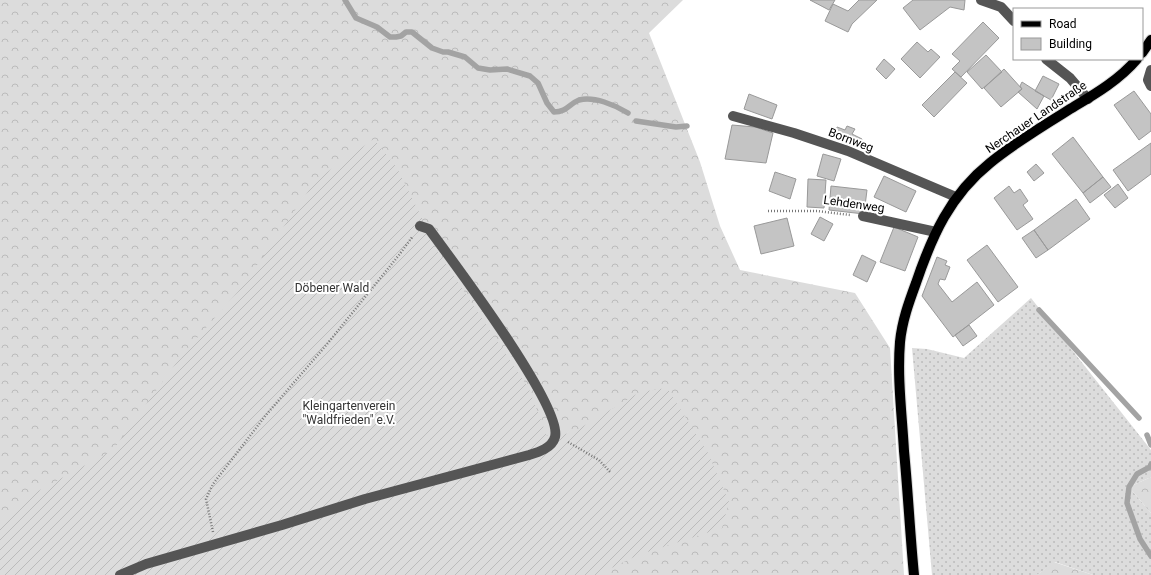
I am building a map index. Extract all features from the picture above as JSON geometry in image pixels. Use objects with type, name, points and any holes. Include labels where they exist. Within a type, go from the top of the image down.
[{"type":"main road","points":[[1143,52],[1151,40]]},
{"type":"main road","name":"Nerchauer Landstraße","points":[[914,575],[899,371],[900,342],[904,317],[925,255],[956,197],[990,163],[1024,138],[1088,99],[1132,65],[1136,60]]},
{"type":"street","points":[[981,0],[1000,3],[1013,20]]},
{"type":"street","points":[[1047,60],[1070,78],[1088,99]]},
{"type":"street","points":[[1151,70],[1148,80],[1151,86]]},
{"type":"street","name":"Bornweg","points":[[733,116],[794,133],[848,151],[956,197]]},
{"type":"street","name":"Lehdenweg","points":[[863,216],[936,232]]},
{"type":"street","points":[[120,575],[146,564],[365,499],[529,455],[544,450],[552,442],[556,435],[553,418],[527,368],[429,228],[420,226]]},
{"type":"path","name":"Lehdenweg","points":[[768,211],[817,211],[863,216]]},
{"type":"path","points":[[216,544],[206,499],[212,484],[266,415],[328,343],[399,255],[420,226]]},
{"type":"path","points":[[556,435],[599,460],[611,473]]},
{"type":"green space","name":"Döbener Wald","points":[[0,0],[683,0],[649,33],[700,162],[720,226],[740,270],[855,293],[890,348],[904,575],[0,575]]},
{"type":"green space","name":"Kleingartenverein \"Waldfrieden\" e.V.","points":[[374,139],[397,168],[422,218],[423,230],[529,389],[547,436],[572,433],[640,392],[667,388],[708,453],[729,502],[722,528],[638,555],[597,575],[0,575],[0,521],[29,496],[113,450],[182,355],[242,287],[316,180]]},
{"type":"green space","points":[[1031,298],[1151,450],[1151,477],[1129,487],[1151,513],[1151,575],[1093,575],[1055,562],[1037,575],[932,575],[912,348],[927,349],[964,358]]},
{"type":"green space","points":[[1151,477],[1151,513],[1129,487]]},
{"type":"green space","points":[[1054,562],[1093,575],[1037,575]]},
{"type":"building","points":[[810,0],[835,0],[829,10]]},
{"type":"building","points":[[859,0],[877,0],[852,24],[848,32],[825,21],[833,4],[848,11]]},
{"type":"building","points":[[913,0],[965,0],[964,10],[950,7],[920,30],[903,8]]},
{"type":"building","points":[[983,22],[999,38],[961,77],[952,69],[960,61],[952,54]]},
{"type":"building","points":[[917,42],[928,52],[931,49],[940,57],[920,78],[901,59]]},
{"type":"building","points":[[986,55],[1002,72],[982,89],[967,72]]},
{"type":"building","points":[[884,59],[895,69],[886,79],[876,69]]},
{"type":"building","points":[[1004,69],[1022,89],[1001,107],[984,88]]},
{"type":"building","points":[[955,72],[967,83],[934,117],[922,105]]},
{"type":"building","points":[[1043,76],[1059,84],[1051,100],[1035,91]]},
{"type":"building","points":[[1022,82],[1044,96],[1037,109],[1018,92],[1022,89],[1020,86]]},
{"type":"building","points":[[1134,91],[1151,114],[1151,131],[1139,140],[1114,105]]},
{"type":"building","points":[[749,94],[777,105],[772,119],[744,109]]},
{"type":"building","points":[[732,125],[755,127],[773,133],[766,163],[725,159]]},
{"type":"building","points":[[847,126],[855,129],[852,134],[862,139],[859,146],[834,134],[837,127],[845,130]]},
{"type":"building","points":[[1073,137],[1103,177],[1083,193],[1052,154]]},
{"type":"building","points":[[1151,143],[1151,174],[1128,191],[1113,170]]},
{"type":"building","points":[[823,154],[841,159],[834,181],[817,176]]},
{"type":"building","points":[[1036,164],[1044,173],[1034,181],[1027,172]]},
{"type":"building","points":[[775,172],[796,179],[790,199],[769,191]]},
{"type":"building","points":[[884,176],[916,191],[906,212],[874,197]]},
{"type":"building","points":[[1103,177],[1111,187],[1090,203],[1083,193]]},
{"type":"building","points":[[808,179],[826,180],[824,208],[807,207]]},
{"type":"building","points":[[1118,184],[1128,198],[1115,208],[1104,195]]},
{"type":"building","points":[[831,186],[867,190],[864,214],[829,210]]},
{"type":"building","points":[[1009,186],[1014,193],[1020,189],[1028,201],[1023,205],[1033,219],[1017,230],[994,198]]},
{"type":"building","points":[[1076,199],[1090,219],[1048,250],[1034,230]]},
{"type":"building","points":[[820,217],[833,224],[824,241],[811,234]]},
{"type":"building","points":[[787,218],[794,246],[761,254],[754,226]]},
{"type":"building","points":[[894,227],[918,237],[905,271],[880,262]]},
{"type":"building","points":[[1034,230],[1048,250],[1036,258],[1022,238]]},
{"type":"building","points":[[987,245],[1018,287],[998,302],[967,260]]},
{"type":"building","points":[[862,255],[876,262],[867,282],[853,275]]},
{"type":"building","points":[[937,257],[947,261],[945,265],[950,267],[945,280],[940,279],[938,284],[952,302],[977,282],[994,305],[953,337],[922,296]]},
{"type":"building","points":[[969,325],[977,336],[963,346],[955,335]]},
{"type":"waterway","points":[[345,0],[356,18],[377,27],[390,37],[401,36],[406,32],[412,32],[432,48],[465,57],[478,68],[490,70],[507,69],[530,76],[538,83],[547,103],[554,112],[562,111],[579,100],[591,99],[604,102],[628,113]]},
{"type":"waterway","points":[[636,121],[676,127],[687,126]]},
{"type":"waterway","points":[[1039,310],[1139,418]]},
{"type":"waterway","points":[[1147,435],[1151,445]]},
{"type":"waterway","points":[[1151,464],[1150,467],[1137,474],[1129,487],[1127,503],[1140,539],[1151,556]]}]
